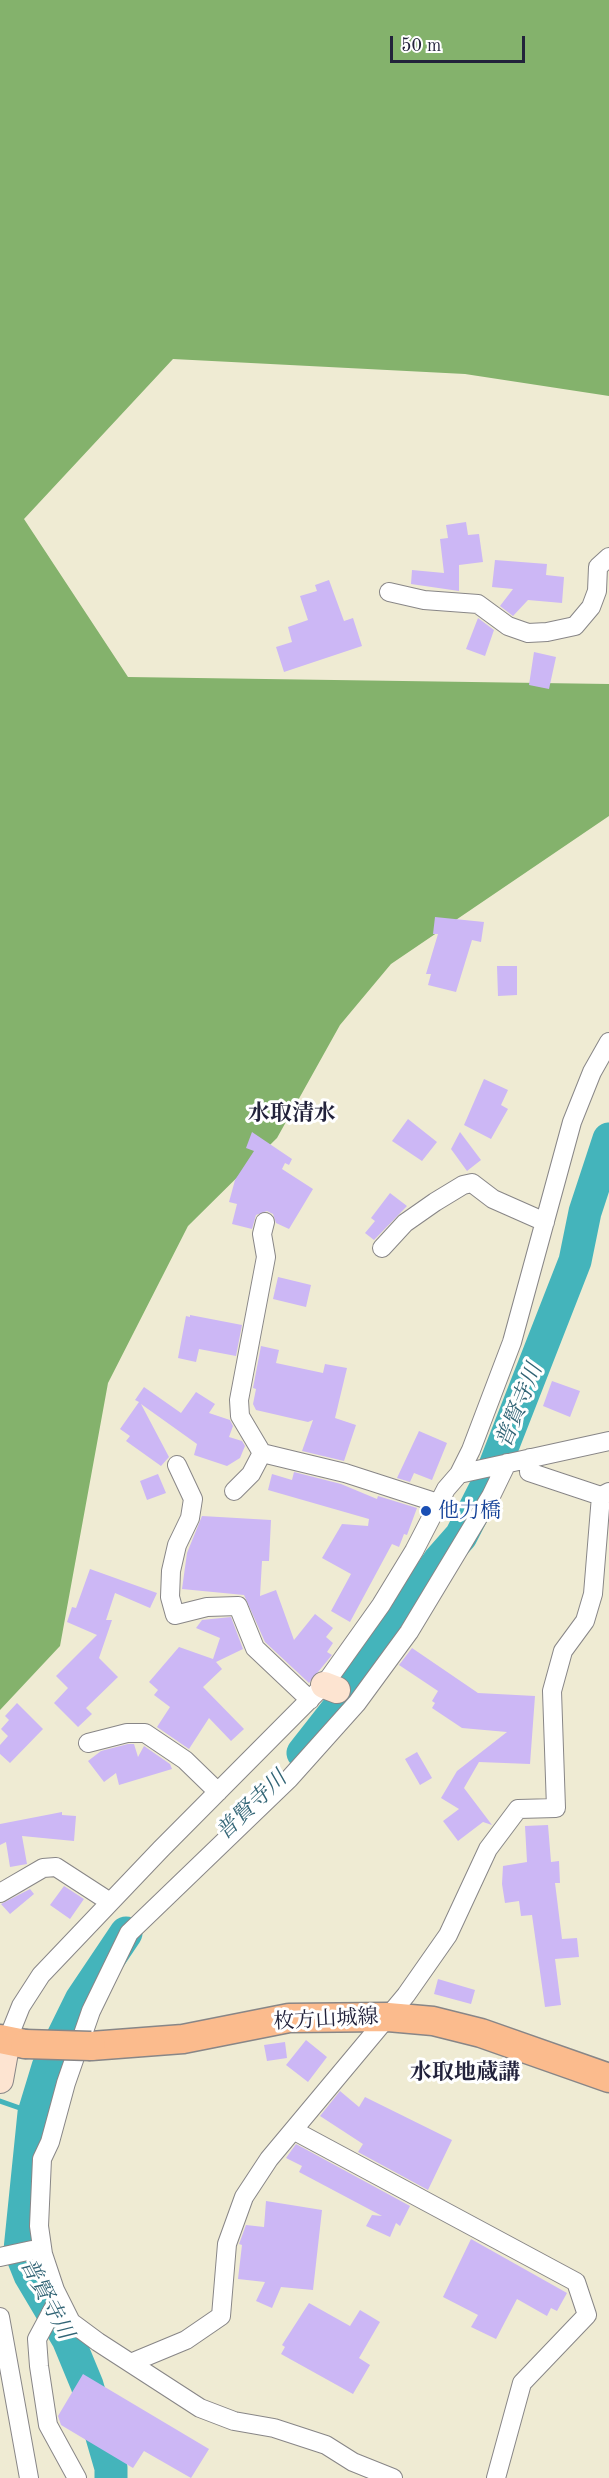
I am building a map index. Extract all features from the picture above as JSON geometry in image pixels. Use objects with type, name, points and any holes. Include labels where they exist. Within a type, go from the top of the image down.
[{"type":"main road","name":"枚方山城線","points":[[11,2041],[92,2046],[183,2039],[289,2018],[388,2017],[433,2021],[481,2033],[609,2078]]},
{"type":"street","points":[[389,592],[424,600],[478,604],[508,626],[528,633],[547,632],[575,626],[591,607],[597,591],[598,567],[609,557]]},
{"type":"street","points":[[0,2080],[21,2006],[41,1975],[218,1792],[324,1692],[414,1551],[438,1503],[459,1474],[471,1450],[512,1342],[572,1122],[592,1072],[609,1042]]},
{"type":"street","points":[[382,1248],[413,1218],[463,1185],[472,1183],[493,1199],[545,1222]]},
{"type":"street","points":[[265,1222],[262,1234],[266,1257],[239,1400],[240,1416],[262,1453],[345,1473],[438,1503]]},
{"type":"street","points":[[459,1474],[609,1440]]},
{"type":"street","points":[[234,1491],[251,1474],[262,1453]]},
{"type":"street","points":[[132,2362],[186,2340],[221,2316],[227,2244],[244,2197],[269,2158],[388,2017],[448,1935],[489,1849],[518,1809],[556,1808],[552,1691],[563,1651],[585,1621],[593,1594],[605,1494],[528,1472],[530,1458]]},
{"type":"street","points":[[393,2478],[353,2462],[326,2445],[274,2428],[234,2421],[200,2408],[98,2342],[72,2322],[38,2252],[42,2159],[50,2142],[66,2083],[91,2011],[129,1933],[289,1779],[357,1703],[409,1632],[491,1496],[503,1464]]},
{"type":"street","points":[[177,1465],[193,1499],[190,1518],[177,1545],[171,1571],[170,1597],[175,1615],[207,1607],[238,1606],[255,1648],[324,1692]]},
{"type":"street","points":[[88,1743],[127,1733],[145,1733],[185,1760],[218,1792]]},
{"type":"street","points":[[0,1893],[43,1868],[56,1867],[110,1902]]},
{"type":"street","points":[[293,2130],[576,2282],[587,2315],[522,2383],[496,2478]]},
{"type":"street","points":[[1,2257],[38,2252]]},
{"type":"street","points":[[59,2298],[37,2339],[39,2366],[48,2425],[77,2478]]},
{"type":"street","points":[[0,2317],[29,2478]]},
{"type":"green space","points":[[0,0],[609,0],[609,396],[465,374],[173,359],[24,519],[128,677],[609,684],[609,816],[391,964],[340,1025],[277,1138],[188,1226],[108,1383],[60,1646],[0,1710]]},
{"type":"building","points":[[466,522],[468,535],[479,534],[483,562],[459,565],[459,591],[411,584],[412,570],[444,573],[440,539],[448,538],[446,525]]},
{"type":"building","points":[[495,560],[547,564],[546,575],[564,577],[562,603],[528,600],[513,616],[500,606],[513,589],[492,587]]},
{"type":"building","points":[[329,580],[344,621],[353,618],[362,646],[284,672],[276,647],[292,642],[288,627],[308,620],[300,596],[317,591],[315,585]]},
{"type":"building","points":[[478,618],[494,630],[485,656],[466,649]]},
{"type":"building","points":[[534,652],[556,657],[549,689],[529,685]]},
{"type":"building","points":[[435,917],[484,922],[481,942],[472,940],[456,992],[428,985],[431,974],[426,974],[438,934],[433,934]]},
{"type":"building","points":[[497,966],[517,966],[517,995],[498,996]]},
{"type":"building","points":[[484,1079],[508,1090],[501,1105],[508,1109],[491,1139],[464,1125]]},
{"type":"building","points":[[408,1119],[437,1142],[422,1161],[392,1141]]},
{"type":"building","points":[[252,1132],[292,1159],[289,1165],[285,1163],[282,1169],[313,1189],[289,1229],[276,1223],[273,1214],[267,1211],[256,1215],[252,1229],[232,1224],[237,1204],[229,1202],[235,1180],[254,1151],[246,1148]]},
{"type":"building","points":[[460,1132],[481,1160],[467,1171],[451,1149]]},
{"type":"building","points":[[390,1193],[407,1206],[374,1240],[365,1233],[375,1221],[371,1218]]},
{"type":"building","points":[[278,1277],[311,1285],[306,1307],[273,1299]]},
{"type":"building","points":[[190,1315],[242,1325],[236,1356],[199,1349],[196,1362],[178,1358],[186,1316],[190,1317]]},
{"type":"building","points":[[261,1346],[279,1350],[276,1363],[323,1373],[325,1364],[347,1368],[335,1418],[356,1425],[344,1461],[302,1451],[313,1420],[308,1422],[256,1410],[253,1404],[256,1389],[253,1388]]},
{"type":"building","points":[[552,1381],[580,1391],[570,1417],[543,1406]]},
{"type":"building","points":[[144,1387],[181,1413],[196,1392],[215,1404],[209,1413],[230,1420],[233,1426],[229,1437],[242,1441],[245,1446],[240,1458],[227,1466],[194,1455],[197,1444],[141,1404],[169,1457],[161,1466],[126,1441],[130,1436],[120,1429],[139,1402],[135,1400]]},
{"type":"building","points":[[419,1431],[447,1443],[432,1480],[414,1473],[410,1482],[397,1478]]},
{"type":"building","points":[[294,1472],[341,1484],[377,1499],[378,1496],[417,1508],[407,1535],[404,1534],[399,1547],[392,1544],[350,1622],[331,1611],[351,1574],[322,1558],[342,1524],[368,1526],[369,1519],[268,1490],[272,1474],[292,1480]]},
{"type":"building","points":[[158,1474],[166,1493],[147,1500],[140,1481]]},
{"type":"building","points":[[202,1516],[271,1520],[269,1561],[262,1561],[260,1596],[276,1590],[294,1640],[315,1614],[333,1628],[326,1637],[333,1643],[327,1652],[332,1655],[309,1683],[265,1642],[244,1595],[182,1589],[187,1553]]},
{"type":"building","points":[[90,1569],[157,1593],[150,1608],[115,1593],[106,1620],[112,1620],[99,1658],[118,1677],[86,1708],[92,1714],[78,1727],[54,1703],[68,1688],[56,1676],[97,1635],[67,1622],[72,1607],[76,1608]]},
{"type":"building","points":[[231,1617],[243,1649],[216,1662],[222,1669],[203,1687],[244,1729],[231,1741],[209,1718],[189,1749],[157,1727],[170,1707],[154,1695],[158,1690],[149,1682],[179,1647],[213,1659],[220,1638],[196,1628],[202,1620]]},
{"type":"building","points":[[412,1648],[478,1693],[535,1696],[530,1764],[479,1762],[464,1788],[492,1825],[483,1822],[458,1841],[443,1821],[459,1809],[441,1798],[457,1771],[507,1732],[462,1728],[432,1708],[435,1703],[432,1701],[438,1691],[399,1665]]},
{"type":"building","points":[[17,1703],[43,1729],[10,1763],[0,1754],[0,1745],[8,1736],[1,1729],[9,1720],[5,1716]]},
{"type":"building","points":[[134,1744],[138,1757],[144,1746],[170,1764],[172,1769],[119,1785],[116,1773],[104,1782],[88,1761],[101,1751]]},
{"type":"building","points":[[417,1752],[432,1778],[420,1785],[405,1759]]},
{"type":"building","points":[[62,1812],[62,1815],[76,1816],[74,1841],[22,1836],[27,1864],[10,1867],[6,1842],[0,1845],[0,1824]]},
{"type":"building","points":[[548,1825],[551,1862],[559,1861],[560,1883],[555,1883],[562,1939],[577,1938],[579,1957],[555,1959],[561,2005],[545,2007],[532,1915],[521,1916],[519,1901],[505,1903],[502,1884],[503,1866],[527,1862],[525,1826]]},
{"type":"building","points":[[64,1886],[84,1899],[70,1919],[50,1905]]},
{"type":"building","points":[[30,1889],[34,1894],[10,1914],[1,1904]]},
{"type":"building","points":[[438,1979],[475,1990],[471,2004],[434,1994]]},
{"type":"building","points":[[306,2040],[327,2057],[308,2082],[286,2065]]},
{"type":"building","points":[[285,2042],[287,2058],[267,2061],[264,2045]]},
{"type":"building","points":[[340,2091],[359,2107],[365,2097],[452,2140],[428,2190],[358,2152],[363,2144],[320,2116]]},
{"type":"building","points":[[296,2144],[410,2206],[400,2226],[396,2223],[390,2237],[366,2226],[372,2215],[382,2216],[299,2172],[302,2166],[286,2158]]},
{"type":"building","points":[[266,2201],[322,2210],[313,2290],[281,2287],[272,2308],[256,2301],[265,2282],[238,2279],[242,2245],[239,2244],[246,2225],[264,2227]]},
{"type":"building","points":[[471,2239],[567,2293],[557,2311],[551,2308],[547,2316],[517,2299],[496,2339],[471,2327],[478,2315],[443,2297]]},
{"type":"building","points":[[309,2303],[350,2326],[360,2310],[380,2322],[359,2358],[370,2365],[353,2394],[281,2354],[285,2347],[282,2345]]},
{"type":"building","points":[[83,2374],[209,2449],[191,2478],[144,2451],[133,2468],[61,2425],[58,2416]]},
{"type":"waterway","name":"普賢寺川","points":[[303,1753],[343,1702],[439,1561],[461,1536],[489,1481],[575,1261],[585,1212],[609,1139]]},
{"type":"waterway","name":"普賢寺川","points":[[111,2478],[111,2468],[87,2385],[68,2339],[30,2275],[20,2250],[34,2113],[48,2067],[81,2000],[126,1933]]},
{"type":"waterway","points":[[0,2101],[34,2113]]},
{"type":"place","name":"他力橋","points":[[426,1511]]},
{"type":"district","name":"水取清水","points":[[292,1114]]},
{"type":"district","name":"水取地蔵講","points":[[465,2073]]}]
